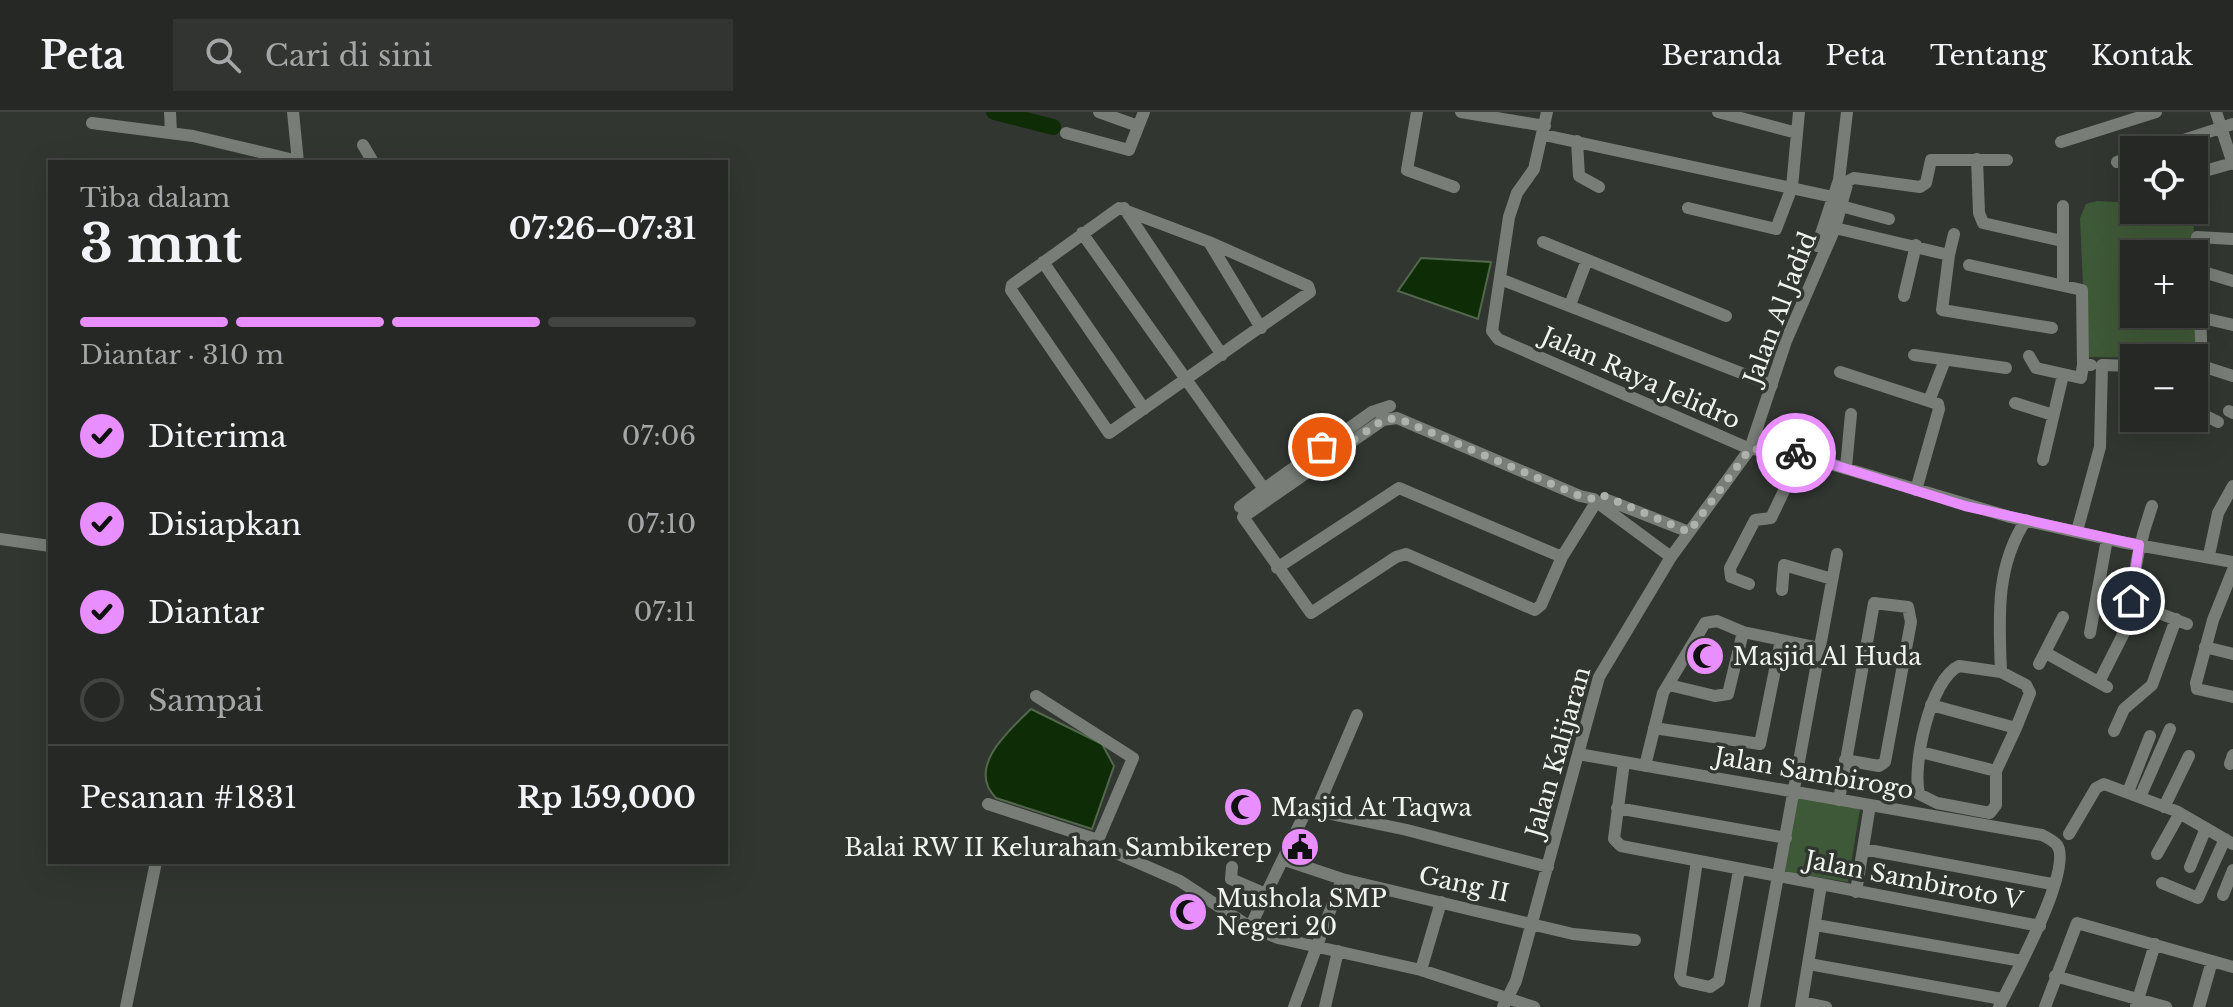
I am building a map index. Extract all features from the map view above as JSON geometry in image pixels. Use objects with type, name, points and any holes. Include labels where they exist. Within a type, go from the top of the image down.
[{"type":"street","points":[[170,112],[171,133]]},
{"type":"street","points":[[293,112],[298,160]]},
{"type":"street","points":[[1099,112],[1138,126]]},
{"type":"street","points":[[1066,133],[1125,150],[1131,148],[1144,112]]},
{"type":"street","points":[[1417,112],[1407,170],[1454,187]]},
{"type":"street","points":[[1461,112],[1544,130],[1577,141],[1792,187],[1889,219]]},
{"type":"street","points":[[1547,112],[1534,169],[1511,208],[1500,279],[1772,385]]},
{"type":"street","points":[[1718,112],[1797,133]]},
{"type":"street","points":[[1688,208],[1775,230],[1792,187],[1799,112]]},
{"type":"street","points":[[1837,201],[1847,112]]},
{"type":"street","points":[[2061,142],[2156,112]]},
{"type":"street","points":[[2208,170],[2233,163],[2227,126],[2216,112]]},
{"type":"street","points":[[92,123],[171,133],[293,160]]},
{"type":"street","points":[[2196,136],[2227,126]]},
{"type":"street","points":[[1577,141],[1579,176],[1599,187]]},
{"type":"street","points":[[363,145],[372,160]]},
{"type":"street","points":[[1977,159],[1979,213],[1983,223],[2062,241]]},
{"type":"street","points":[[1817,246],[1850,178],[1920,187],[1926,183],[1931,160],[2007,160]]},
{"type":"street","name":"Jalan Al Jadid","points":[[1750,449],[1786,341],[1835,228],[1837,201]]},
{"type":"street","points":[[2063,206],[2063,284]]},
{"type":"street","points":[[1124,208],[1222,355]]},
{"type":"street","points":[[1124,208],[1209,242],[1309,288],[1309,295],[1109,433],[1016,299],[1012,285],[1113,210],[1124,208]]},
{"type":"street","points":[[1835,228],[1949,255]]},
{"type":"street","points":[[1082,233],[1264,489]]},
{"type":"street","points":[[1954,234],[1942,310],[2052,328]]},
{"type":"street","points":[[2197,240],[2197,237],[2233,239]]},
{"type":"street","points":[[1209,242],[1261,328]]},
{"type":"street","points":[[1543,242],[1726,316]]},
{"type":"street","points":[[1904,296],[1916,245]]},
{"type":"street","points":[[1570,305],[1587,260]]},
{"type":"street","points":[[1043,262],[1144,409]]},
{"type":"street","points":[[1969,265],[2063,284],[2085,293],[2081,378],[2036,368],[2029,356]]},
{"type":"street","points":[[2208,273],[2233,281]]},
{"type":"street","name":"Jalan Raya Jelidro","points":[[1500,279],[1492,331],[1498,339],[1750,449],[1801,455],[1916,490],[2107,539],[2232,561]]},
{"type":"street","points":[[2208,319],[2233,325]]},
{"type":"street","points":[[1914,355],[2006,368]]},
{"type":"street","points":[[1929,401],[1945,360]]},
{"type":"street","points":[[2083,365],[2120,366]]},
{"type":"street","points":[[2077,531],[2100,447],[2102,365]]},
{"type":"street","points":[[2208,369],[2233,376]]},
{"type":"street","points":[[1840,372],[1929,401],[1939,409],[1916,490]]},
{"type":"street","points":[[2043,460],[2063,375]]},
{"type":"street","points":[[2015,403],[2053,415]]},
{"type":"street","points":[[1390,406],[1372,412],[1245,514],[1244,521],[1311,613],[1406,554],[1535,610],[1541,605],[1562,557],[1599,502]]},
{"type":"street","points":[[1846,467],[1851,414]]},
{"type":"street","points":[[2208,417],[2218,422]]},
{"type":"street","points":[[1240,507],[1326,452],[1383,420],[1397,418],[1599,502],[1689,532]]},
{"type":"street","name":"Jalan Kalijaran","points":[[1505,1003],[1532,922],[1603,670],[1671,557],[1750,449]]},
{"type":"street","points":[[1749,584],[1731,577],[1730,568],[1755,520],[1771,518],[1801,455]]},
{"type":"street","points":[[2209,555],[2219,509],[2233,486]]},
{"type":"street","points":[[1277,568],[1399,488],[1562,557]]},
{"type":"street","points":[[1599,502],[1671,557]]},
{"type":"street","points":[[2114,731],[2124,709],[2152,685],[2181,622],[2131,601],[2139,545],[2152,506]]},
{"type":"street","points":[[2001,672],[2002,574],[2013,540],[2026,520]]},
{"type":"street","points":[[0,539],[48,546]]},
{"type":"street","points":[[2090,633],[2107,539]]},
{"type":"street","points":[[1754,1007],[1837,554]]},
{"type":"street","points":[[2232,561],[2196,687],[2233,697]]},
{"type":"street","points":[[1782,590],[1784,565],[1832,579]]},
{"type":"street","points":[[1839,800],[1845,760],[1874,603],[1908,607],[1911,622],[1885,762],[1879,766],[1845,760]]},
{"type":"street","points":[[2063,617],[2043,658],[2103,684],[2138,605]]},
{"type":"street","points":[[1645,766],[1663,693],[1705,623],[1723,623],[1743,632],[1820,648]]},
{"type":"street","points":[[1669,685],[1715,696],[1728,694],[1743,632]]},
{"type":"street","points":[[1654,728],[1756,744],[1764,739],[1781,640]]},
{"type":"street","points":[[2205,647],[2233,654]]},
{"type":"street","points":[[1956,667],[2001,672],[2029,689],[2016,728],[1996,771],[1996,805],[1990,813],[1937,803],[1918,791],[1921,752],[1931,705],[1945,679],[1956,667]]},
{"type":"street","points":[[1036,696],[1133,758],[1098,840],[1100,846],[1180,881],[1250,927],[1421,970],[1505,1003],[1534,1007]]},
{"type":"street","points":[[1931,705],[2016,728]]},
{"type":"street","points":[[1316,811],[1357,715]]},
{"type":"street","points":[[2134,795],[2170,729]]},
{"type":"street","points":[[2134,795],[2150,736]]},
{"type":"street","points":[[1921,752],[1996,771]]},
{"type":"street","name":"Jalan Sambirogo","points":[[1578,754],[2042,835],[2059,848],[2052,884]]},
{"type":"street","points":[[2164,807],[2189,756]]},
{"type":"street","points":[[1624,762],[1617,808],[1786,838]]},
{"type":"street","points":[[2069,834],[2101,784],[2180,813],[2229,841],[2198,898],[2162,883]]},
{"type":"street","points":[[988,804],[1098,840]]},
{"type":"street","points":[[1856,892],[1870,805]]},
{"type":"street","name":"Jalan Sambiroto V","points":[[1617,808],[1614,842],[1625,847],[2040,926]]},
{"type":"street","points":[[1250,927],[1307,809],[1407,830],[1548,867]]},
{"type":"street","points":[[2157,854],[2180,813]]},
{"type":"street","points":[[2190,867],[2206,828]]},
{"type":"street","points":[[1809,964],[2000,1003],[2040,926],[2052,884],[1863,849]]},
{"type":"street","name":"Gang II","points":[[1285,860],[1342,879],[1573,934],[1635,940]]},
{"type":"street","points":[[1697,861],[1680,970],[1683,981],[1710,987],[1719,981],[1739,870]]},
{"type":"street","points":[[126,1007],[156,864]]},
{"type":"street","points":[[1232,867],[1231,879],[1268,895]]},
{"type":"street","points":[[2223,895],[2233,870]]},
{"type":"street","points":[[1294,1007],[1342,879]]},
{"type":"street","points":[[1821,885],[1801,1005],[1826,1007]]},
{"type":"street","points":[[1421,970],[1441,902]]},
{"type":"street","points":[[2045,1007],[2074,925],[2088,924],[2233,967]]},
{"type":"street","points":[[1816,925],[2022,961]]},
{"type":"street","points":[[2137,1003],[2155,944]]},
{"type":"street","points":[[1325,1007],[1338,951]]},
{"type":"street","points":[[2199,1007],[2212,961]]},
{"type":"street","points":[[2055,976],[2137,1003],[2166,1007]]},
{"type":"shaded area","points":[[2097,201],[2120,202],[2120,224],[2194,224],[2194,240],[2120,240],[2120,328],[2198,328],[2199,344],[2120,344],[2120,357],[2089,357],[2086,354],[2080,218],[2086,204]]},
{"type":"shaded area","points":[[1421,258],[1491,262],[1478,319],[1398,291]]},
{"type":"shaded area","points":[[1031,709],[1102,744],[1114,766],[1092,829],[996,798],[988,786],[988,762],[994,750]]},
{"type":"shaded area","points":[[1794,792],[1861,803],[1848,882],[1780,871]]},
{"type":"waterway","points":[[994,112],[1053,127]]},
{"type":"way so far","points":[[1322,447],[1329,457],[1383,420],[1402,419],[1580,496],[1594,499],[1602,495],[1605,499],[1689,532],[1750,449],[1796,453]]},
{"type":"place","name":"Masjid Al Huda","points":[[1705,656]]},
{"type":"place","name":"Masjid At Taqwa","points":[[1243,807]]},
{"type":"place","name":"Balai RW II Kelurahan Sambikerep","points":[[1300,847]]},
{"type":"place","name":"Mushola SMP Negeri 20","points":[[1188,912]]},
{"type":"route","points":[[1796,453],[1965,506],[2139,545],[2131,601]]}]
